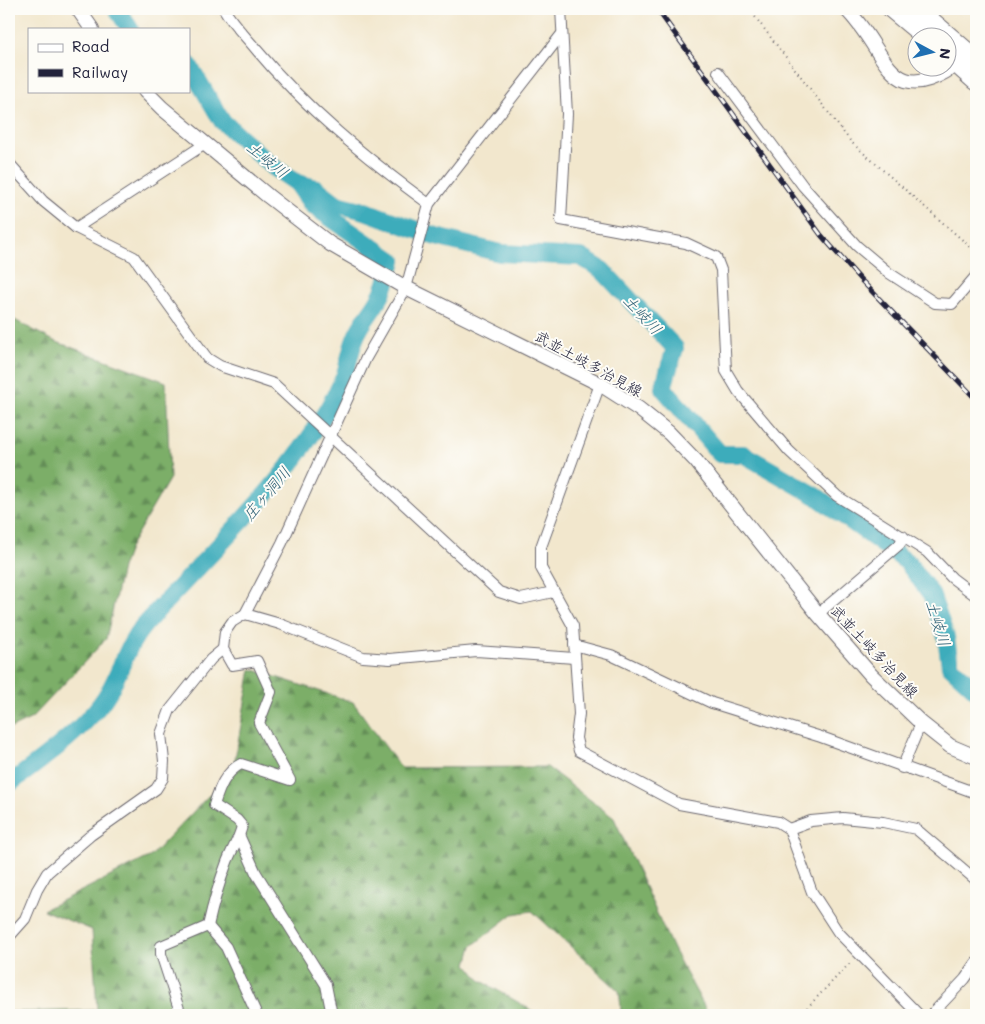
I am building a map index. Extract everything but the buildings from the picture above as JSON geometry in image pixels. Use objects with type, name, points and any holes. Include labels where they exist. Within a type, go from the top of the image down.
[{"type":"highway","points":[[892,9],[915,28]]},
{"type":"highway","points":[[917,9],[965,57],[976,81]]},
{"type":"main road","points":[[78,9],[91,28]]},
{"type":"main road","points":[[846,9],[894,75],[914,82],[926,82],[965,57]]},
{"type":"main road","name":"武並土岐多治見線","points":[[146,92],[205,144],[330,244],[377,272],[600,384],[639,409],[669,432],[696,461],[822,610],[871,674],[921,723],[950,746],[976,757]]},
{"type":"street","points":[[224,9],[272,68],[322,117],[375,164],[429,204]]},
{"type":"street","points":[[561,9],[567,114],[560,220],[686,242],[716,257],[721,270],[726,371],[738,392],[789,451],[837,496],[902,540],[927,552],[952,578],[976,596]]},
{"type":"street","points":[[208,926],[217,888],[228,859],[240,837],[242,826],[237,820],[214,805],[220,787],[232,768],[241,764],[290,780],[259,723],[270,692],[263,670],[257,661],[232,665],[223,649],[225,632],[232,622],[245,614],[282,543],[366,358],[404,285],[429,204],[562,35]]},
{"type":"street","points":[[718,72],[803,186],[857,246],[889,273],[936,303],[952,304],[976,276]]},
{"type":"street","points":[[76,228],[205,144]]},
{"type":"street","points":[[9,163],[43,201],[76,228],[134,257],[207,358],[220,366],[274,384],[499,592],[521,599],[553,592]]},
{"type":"street","points":[[600,384],[541,547],[541,568],[572,626],[579,714],[576,738],[579,751],[679,804],[778,822],[789,829],[812,892],[838,932],[858,955],[919,1015]]},
{"type":"street","points":[[822,610],[902,540]]},
{"type":"street","points":[[245,614],[280,624],[363,657],[390,659],[476,651],[574,658]]},
{"type":"street","points":[[574,645],[611,655],[712,704],[822,737],[902,768],[976,793]]},
{"type":"street","points":[[9,937],[26,919],[37,890],[47,873],[91,835],[156,789],[163,778],[164,761],[161,734],[170,710],[211,659],[223,649]]},
{"type":"street","points":[[902,768],[921,723]]},
{"type":"street","points":[[789,829],[811,821],[843,818],[883,822],[916,830],[976,880]]},
{"type":"street","points":[[240,837],[256,873],[326,985],[332,1015]]},
{"type":"street","points":[[181,1015],[161,954],[161,946],[208,926]]},
{"type":"street","points":[[208,926],[226,947],[257,1015]]},
{"type":"street","points":[[931,1015],[966,979],[976,963]]},
{"type":"path","points":[[749,9],[851,142],[976,252]]},
{"type":"path","points":[[800,1015],[858,955]]},
{"type":"green space","points":[[9,317],[54,341],[166,382],[170,478],[130,546],[122,568],[106,639],[32,718],[9,729]]},
{"type":"green space","points":[[251,669],[353,702],[401,768],[547,767],[614,818],[673,949],[709,1015],[620,1015],[619,991],[532,911],[513,914],[472,946],[467,964],[480,980],[540,1015],[9,1015],[9,1012],[97,1010],[92,930],[43,910],[151,856],[233,770]]},
{"type":"waterway","name":"土岐川","points":[[117,9],[129,28]]},
{"type":"waterway","name":"土岐川","points":[[190,67],[222,121],[272,166],[297,183],[316,188],[337,204],[365,211],[436,237],[500,253],[581,257],[602,270],[675,348],[663,388],[720,454],[743,454],[816,496],[907,562],[931,594],[946,637],[950,666],[976,690]]},
{"type":"waterway","name":"庄ヶ洞川","points":[[9,784],[63,743],[99,706],[113,684],[128,649],[138,633],[276,482],[300,452],[340,386],[357,333],[382,293],[393,261],[312,205],[297,183]]},
{"type":"railway","points":[[657,9],[821,235],[860,279],[976,399]]}]
